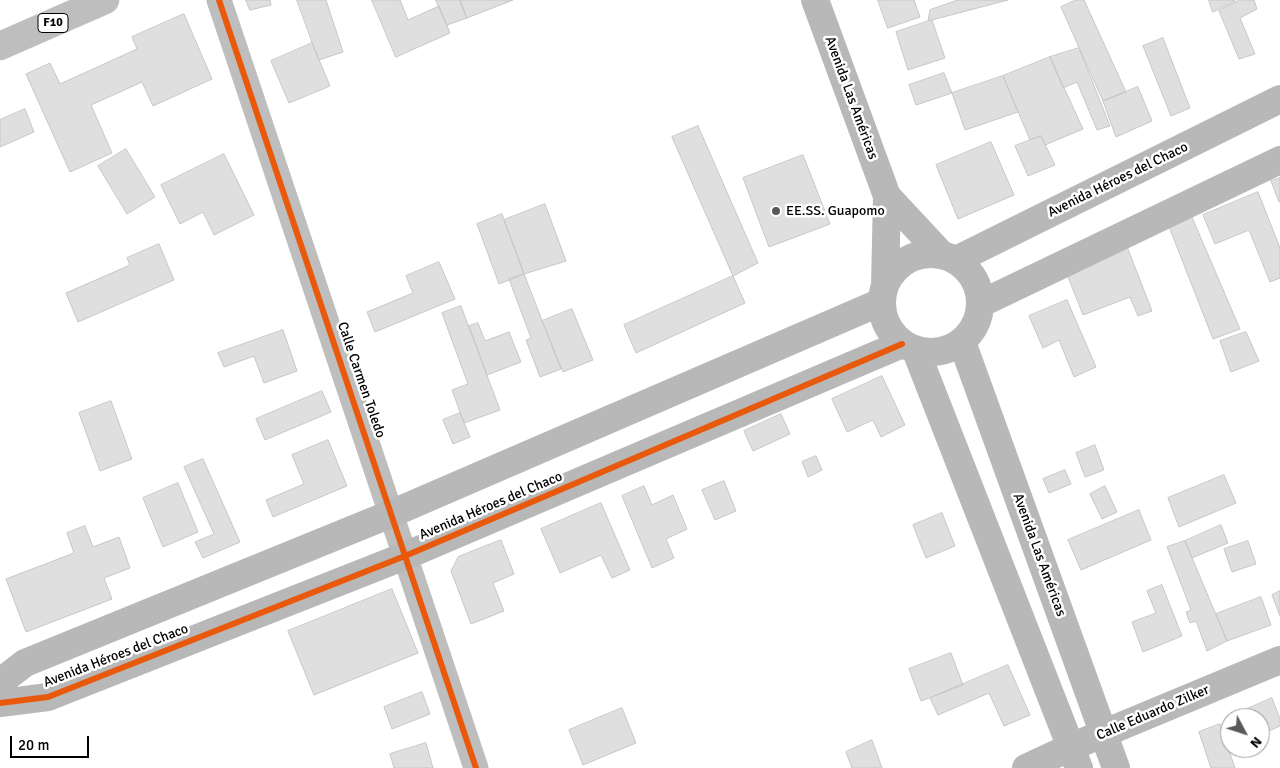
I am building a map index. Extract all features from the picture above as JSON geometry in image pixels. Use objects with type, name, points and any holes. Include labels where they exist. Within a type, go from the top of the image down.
[{"type":"highway","name":"F10","points":[[0,46],[105,0]]},
{"type":"street","name":"Calle Carmen Toledo","points":[[219,0],[393,513],[476,768]]},
{"type":"street","name":"Avenida Las Américas","points":[[815,0],[887,196],[883,294]]},
{"type":"street","name":"Avenida Héroes del Chaco","points":[[949,258],[1280,100]]},
{"type":"street","points":[[980,304],[1280,160]]},
{"type":"street","name":"Avenida Las Américas","points":[[887,196],[949,258]]},
{"type":"street","points":[[928,254],[949,258],[974,279],[979,291],[978,318],[972,331],[962,342],[940,352],[909,347],[890,332],[884,318],[883,294],[892,273],[914,257],[928,254]]},
{"type":"street","name":"Avenida Héroes del Chaco","points":[[0,682],[25,663],[393,513],[883,294]]},
{"type":"street","name":"Avenida Las Américas","points":[[962,342],[1116,768]]},
{"type":"street","name":"Avenida Héroes del Chaco","points":[[0,703],[48,697],[406,556],[909,347]]},
{"type":"street","points":[[909,347],[1075,757]]},
{"type":"street","name":"Calle Eduardo Zilker","points":[[1026,768],[1075,757],[1103,734],[1280,660]]},
{"type":"building","points":[[246,0],[270,0],[271,5],[250,10]]},
{"type":"building","points":[[297,0],[326,0],[343,52],[319,60]]},
{"type":"building","points":[[372,0],[400,0],[408,20],[439,6],[450,33],[396,57]]},
{"type":"building","points":[[436,0],[460,0],[467,18],[447,25]]},
{"type":"building","points":[[460,0],[513,0],[467,18]]},
{"type":"building","points":[[878,0],[914,0],[920,17],[888,28]]},
{"type":"building","points":[[958,0],[1008,0],[928,21],[930,10]]},
{"type":"building","points":[[1076,0],[1084,0],[1126,92],[1103,101],[1061,7]]},
{"type":"building","points":[[1209,0],[1235,0],[1235,1],[1213,12]]},
{"type":"building","points":[[1240,0],[1254,0],[1257,9],[1240,18],[1255,54],[1239,59],[1219,11]]},
{"type":"building","points":[[184,14],[212,79],[153,106],[142,82],[91,105],[112,153],[70,172],[26,74],[50,63],[60,84],[137,49],[132,37]]},
{"type":"building","points":[[932,20],[945,58],[908,70],[896,32]]},
{"type":"building","points":[[1163,38],[1190,108],[1171,116],[1143,46]]},
{"type":"building","points":[[312,43],[330,86],[289,103],[271,61]]},
{"type":"building","points":[[1079,48],[1110,126],[1097,130],[1077,82],[1063,88],[1050,57]]},
{"type":"building","points":[[1050,57],[1083,129],[1045,145],[1041,136],[1030,140],[1003,76]]},
{"type":"building","points":[[944,73],[952,93],[916,105],[909,85]]},
{"type":"building","points":[[1003,76],[1018,112],[965,130],[952,93]]},
{"type":"building","points":[[1138,87],[1152,121],[1116,137],[1103,101]]},
{"type":"building","points":[[25,109],[34,132],[0,147],[0,120]]},
{"type":"building","points":[[698,126],[758,263],[733,276],[672,137]]},
{"type":"building","points":[[1041,136],[1055,165],[1028,176],[1015,146]]},
{"type":"building","points":[[991,142],[1014,195],[958,219],[936,165]]},
{"type":"building","points":[[126,149],[155,197],[127,214],[98,166]]},
{"type":"building","points":[[224,154],[254,215],[214,235],[203,212],[180,224],[161,185]]},
{"type":"building","points":[[803,155],[830,224],[769,247],[743,178]]},
{"type":"building","points":[[1280,178],[1280,202],[1279,202],[1271,181]]},
{"type":"building","points":[[1258,192],[1280,248],[1280,278],[1270,282],[1249,230],[1215,244],[1203,215]]},
{"type":"building","points":[[545,204],[566,261],[524,274],[504,220]]},
{"type":"building","points":[[502,214],[524,274],[499,284],[477,224]]},
{"type":"building","points":[[1191,215],[1240,329],[1213,339],[1168,224]]},
{"type":"building","points":[[159,244],[174,280],[78,322],[66,293],[130,265],[127,258]]},
{"type":"building","points":[[1126,244],[1152,311],[1138,316],[1130,297],[1083,315],[1065,269]]},
{"type":"building","points":[[439,262],[455,299],[375,332],[367,312],[413,293],[406,276]]},
{"type":"building","points":[[524,274],[561,369],[540,377],[526,340],[531,338],[509,279]]},
{"type":"building","points":[[733,276],[745,303],[636,353],[624,325]]},
{"type":"building","points":[[1067,300],[1096,367],[1074,377],[1059,340],[1043,348],[1029,316]]},
{"type":"building","points":[[461,306],[500,410],[464,423],[452,390],[468,384],[442,313]]},
{"type":"building","points":[[572,309],[593,360],[563,372],[542,321]]},
{"type":"building","points":[[478,323],[485,341],[509,332],[521,362],[487,375],[469,326]]},
{"type":"building","points":[[283,330],[297,371],[264,383],[254,356],[224,367],[218,353]]},
{"type":"building","points":[[1246,332],[1259,361],[1231,372],[1220,341]]},
{"type":"building","points":[[882,376],[905,425],[881,437],[873,420],[847,432],[832,399]]},
{"type":"building","points":[[322,391],[331,412],[265,440],[256,419]]},
{"type":"building","points":[[111,401],[132,459],[100,471],[79,413]]},
{"type":"building","points":[[460,413],[470,437],[453,444],[443,420]]},
{"type":"building","points":[[781,414],[790,434],[753,451],[744,431]]},
{"type":"building","points":[[328,440],[347,486],[273,517],[266,500],[304,484],[292,455]]},
{"type":"building","points":[[1095,445],[1104,470],[1085,477],[1076,453]]},
{"type":"building","points":[[816,456],[822,470],[808,477],[802,462]]},
{"type":"building","points":[[203,459],[240,542],[203,558],[195,542],[214,534],[184,467]]},
{"type":"building","points":[[1065,470],[1071,484],[1049,493],[1043,479]]},
{"type":"building","points":[[1224,475],[1236,503],[1179,527],[1168,498]]},
{"type":"building","points":[[724,481],[736,511],[715,520],[702,490]]},
{"type":"building","points":[[178,483],[198,532],[163,547],[143,498]]},
{"type":"building","points":[[644,486],[652,505],[673,495],[687,529],[666,539],[674,558],[652,568],[622,496]]},
{"type":"building","points":[[1105,486],[1117,512],[1102,519],[1090,494]]},
{"type":"building","points":[[601,503],[630,570],[612,578],[601,555],[560,573],[541,529]]},
{"type":"building","points":[[1139,510],[1151,540],[1081,570],[1068,540]]},
{"type":"building","points":[[942,513],[955,546],[926,558],[913,525]]},
{"type":"building","points":[[1221,525],[1228,543],[1192,558],[1185,541]]},
{"type":"building","points":[[85,526],[93,547],[119,537],[130,568],[104,578],[112,599],[26,632],[6,579],[74,553],[67,533]]},
{"type":"building","points":[[501,540],[514,574],[493,583],[504,611],[471,624],[451,571],[458,557]]},
{"type":"building","points":[[1185,541],[1227,641],[1207,651],[1196,621],[1190,623],[1186,612],[1191,610],[1167,547]]},
{"type":"building","points":[[1248,541],[1256,564],[1232,572],[1224,549]]},
{"type":"building","points":[[1162,585],[1182,636],[1143,652],[1132,622],[1156,613],[1147,591]]},
{"type":"building","points":[[392,589],[418,653],[314,695],[288,631]]},
{"type":"building","points":[[1280,591],[1280,616],[1272,595]]},
{"type":"building","points":[[1261,597],[1271,625],[1227,641],[1216,614]]},
{"type":"building","points":[[951,653],[963,685],[921,701],[909,669]]},
{"type":"building","points":[[1008,665],[1030,715],[1004,726],[989,693],[938,715],[930,698]]},
{"type":"building","points":[[422,692],[430,714],[392,729],[384,707]]},
{"type":"building","points":[[1272,698],[1280,719],[1280,726],[1270,730],[1270,708],[1249,708]]},
{"type":"building","points":[[622,708],[636,743],[583,765],[569,730]]},
{"type":"building","points":[[1220,724],[1220,758],[1232,758],[1235,768],[1211,768],[1199,732]]},
{"type":"building","points":[[872,740],[882,768],[852,768],[846,752]]},
{"type":"building","points":[[426,743],[433,768],[394,768],[390,754]]},
{"type":"cycle path","points":[[219,0],[476,768]]},
{"type":"cycle path","points":[[0,703],[48,697],[405,556],[902,344]]},
{"type":"place","name":"EE.SS. Guapomo","points":[[776,211]]}]
